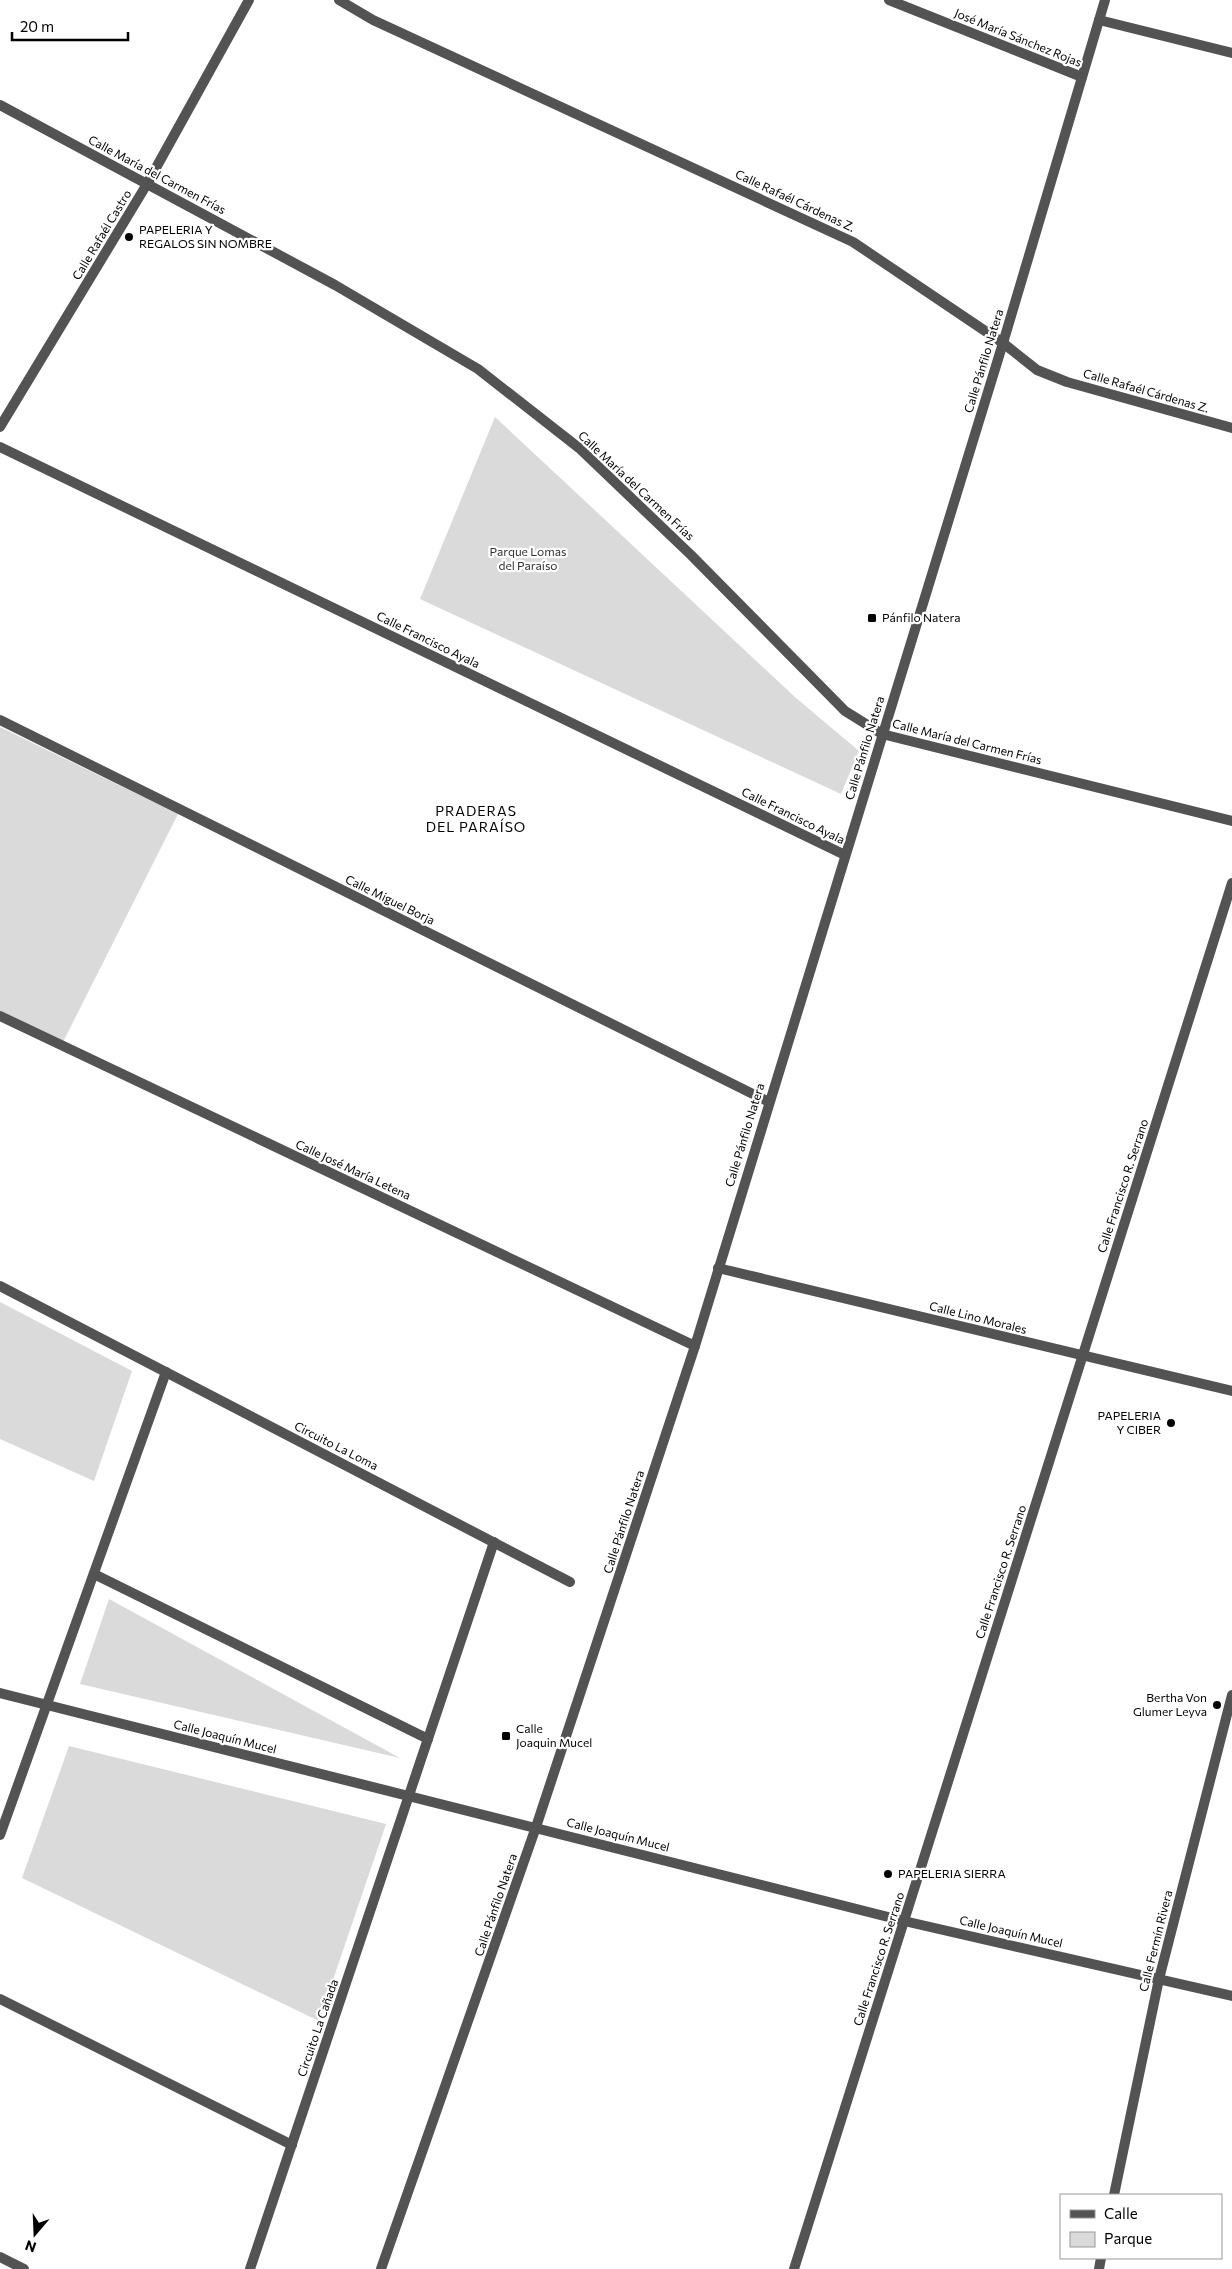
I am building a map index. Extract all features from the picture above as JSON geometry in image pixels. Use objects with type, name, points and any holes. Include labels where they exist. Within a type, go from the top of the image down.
[{"type":"street","name":"Calle Rafaél Castro","points":[[0,427],[147,184],[249,0]]},
{"type":"street","name":"Calle Rafaél Cárdenas Z.","points":[[339,0],[373,20],[846,238],[1003,343],[1037,370],[1066,382],[1232,428]]},
{"type":"street","name":"José María Sánchez Rojas","points":[[888,0],[1082,77]]},
{"type":"street","name":"Calle Pánfilo Natera","points":[[381,2269],[536,1828],[695,1346],[1003,343],[1105,0]]},
{"type":"street","points":[[1099,20],[1232,52]]},
{"type":"street","name":"Calle María del Carmen Frías","points":[[0,105],[335,285],[478,369],[580,448],[691,555],[844,711],[882,734],[1232,821]]},
{"type":"street","name":"Calle Francisco Ayala","points":[[0,447],[845,855]]},
{"type":"street","name":"Calle Miguel Borja","points":[[0,720],[769,1102]]},
{"type":"street","name":"Calle Francisco R. Serrano","points":[[794,2269],[1232,884]]},
{"type":"street","name":"Calle José María Letena","points":[[0,1016],[695,1346]]},
{"type":"street","name":"Calle Lino Morales","points":[[718,1268],[1232,1392]]},
{"type":"street","name":"Circuito La Loma","points":[[0,1286],[570,1582]]},
{"type":"street","points":[[0,1834],[166,1372]]},
{"type":"street","points":[[409,1796],[494,1542]]},
{"type":"street","points":[[94,1574],[428,1739]]},
{"type":"street","name":"Calle Joaquín Mucel","points":[[0,1693],[904,1921],[1232,1996]]},
{"type":"street","name":"Calle Fermín Rivera","points":[[1114,2194],[1159,1979],[1232,1695]]},
{"type":"street","name":"Circuito La Cañada","points":[[250,2269],[409,1796]]},
{"type":"street","points":[[0,1999],[292,2145]]},
{"type":"street","points":[[0,2257],[24,2269]]},
{"type":"green space","name":"Parque Lomas del Paraíso","points":[[495,417],[796,698],[859,751],[841,794],[420,599]]},
{"type":"green space","points":[[0,727],[178,814],[63,1042],[0,1012]]},
{"type":"green space","points":[[0,1302],[132,1371],[94,1481],[0,1439]]},
{"type":"green space","points":[[109,1599],[400,1758],[80,1684]]},
{"type":"green space","points":[[69,1746],[386,1824],[319,2021],[22,1878]]},
{"type":"place","name":"PAPELERIA Y REGALOS SIN NOMBRE","points":[[129,237]]},
{"type":"place","name":"Pánfilo Natera","points":[[872,618]]},
{"type":"place","name":"PAPELERIA Y CIBER","points":[[1171,1423]]},
{"type":"place","name":"Bertha Von Glumer Leyva","points":[[1217,1705]]},
{"type":"place","name":"Calle Joaquin Mucel","points":[[506,1736]]},
{"type":"place","name":"PAPELERIA SIERRA","points":[[888,1874]]},
{"type":"district","name":"PRADERAS DEL PARAÍSO","points":[[476,820]]}]
